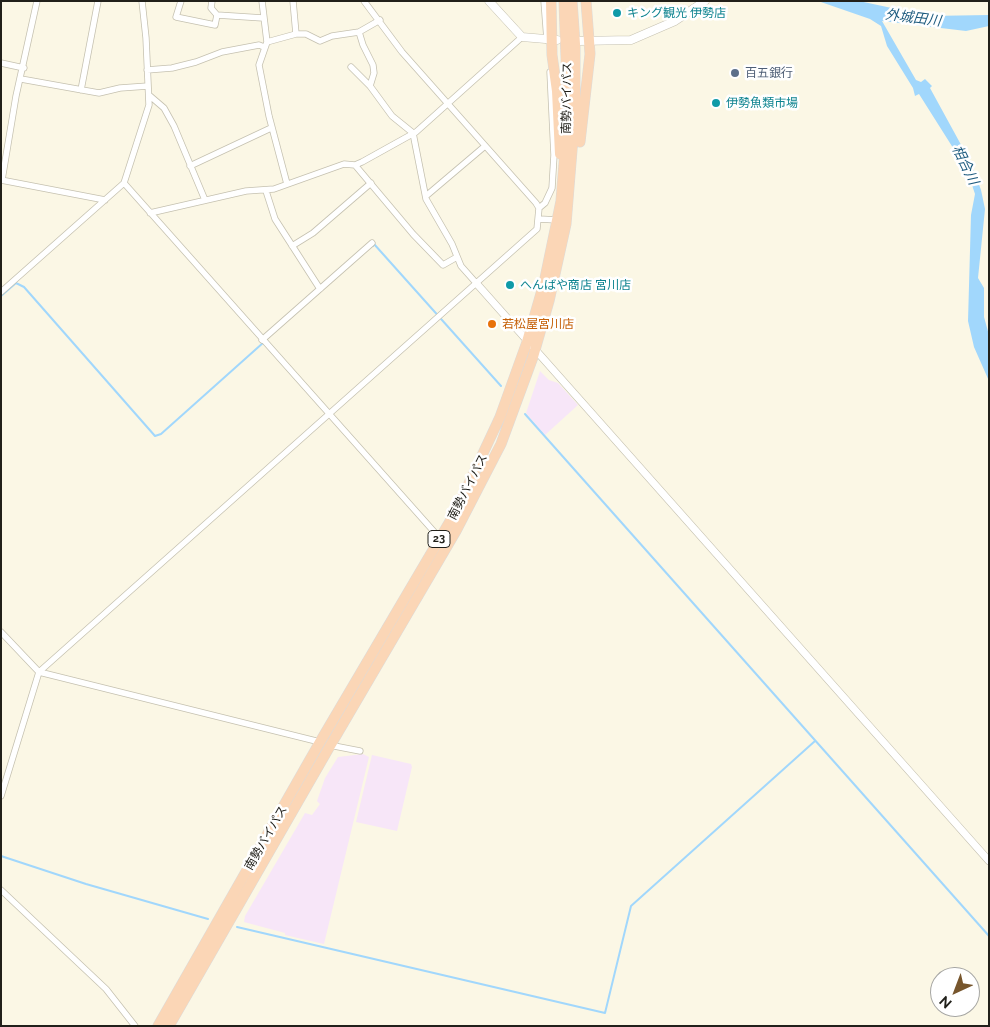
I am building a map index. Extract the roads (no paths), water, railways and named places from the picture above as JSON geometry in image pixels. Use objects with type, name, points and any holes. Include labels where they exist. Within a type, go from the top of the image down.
[{"type":"highway","points":[[551,1],[552,55],[557,91],[561,221]]},
{"type":"highway","name":"南勢バイパス","points":[[169,1026],[464,496],[493,434],[527,342],[561,221],[568,113],[564,1]]},
{"type":"highway","name":"南勢バイパス","points":[[158,1026],[325,744],[456,531],[501,444],[535,352],[549,302],[575,113],[575,44],[572,1]]},
{"type":"highway","points":[[561,221],[573,197],[590,41],[588,4]]},
{"type":"main road","points":[[489,1],[522,37],[552,40]]},
{"type":"main road","points":[[579,41],[630,40],[676,21],[705,1]]},
{"type":"street","points":[[37,1],[2,180],[105,200]]},
{"type":"street","points":[[81,90],[98,1]]},
{"type":"street","points":[[1,292],[124,184],[150,96],[142,1]]},
{"type":"street","points":[[181,1],[176,17],[215,26],[217,15]]},
{"type":"street","points":[[212,1],[211,8],[217,15],[263,18]]},
{"type":"street","points":[[262,1],[266,44],[259,65],[272,128],[287,184]]},
{"type":"street","points":[[293,1],[296,34]]},
{"type":"street","points":[[1,796],[39,672],[533,234],[539,220],[539,208],[402,52],[364,1]]},
{"type":"street","points":[[544,1],[552,40]]},
{"type":"street","points":[[147,70],[172,68],[196,62],[222,52],[266,44],[296,34],[306,34],[320,42],[332,36],[359,32],[380,20]]},
{"type":"street","points":[[359,32],[373,65],[374,73],[370,86]]},
{"type":"street","points":[[150,213],[246,191],[266,190],[344,164],[355,165],[413,133],[522,37]]},
{"type":"street","points":[[539,208],[545,203],[552,188],[554,155],[550,77],[552,55]]},
{"type":"street","points":[[1,64],[24,68]]},
{"type":"street","points":[[351,66],[370,86],[392,116],[413,133],[426,196],[465,272],[989,862]]},
{"type":"street","points":[[21,79],[81,90],[104,92],[120,88],[148,86]]},
{"type":"street","points":[[150,96],[164,108],[204,200]]},
{"type":"street","points":[[190,166],[272,128]]},
{"type":"street","points":[[426,196],[485,146]]},
{"type":"street","points":[[355,165],[412,234],[443,265],[458,257]]},
{"type":"street","points":[[292,246],[313,233],[371,183]]},
{"type":"street","points":[[124,184],[437,535]]},
{"type":"street","points":[[266,190],[271,211],[320,289]]},
{"type":"street","points":[[539,220],[561,221]]},
{"type":"street","points":[[264,341],[372,243]]},
{"type":"street","points":[[1,632],[39,672],[325,744],[360,751]]},
{"type":"street","points":[[1,890],[106,989],[135,1026]]},
{"type":"water","points":[[818,1],[859,1],[929,16],[989,15],[989,26],[966,31],[882,21],[916,80],[921,82],[925,79],[932,86],[930,88],[971,163],[981,190],[985,209],[978,278],[984,288],[984,317],[989,335],[989,381],[974,347],[968,321],[971,215],[975,194],[967,170],[919,94],[915,96],[913,88],[887,46],[881,26],[870,19]]},
{"type":"waterway","points":[[373,246],[374,244],[501,386]]},
{"type":"waterway","points":[[1,296],[16,283],[24,287],[155,436],[161,434],[264,342]]},
{"type":"waterway","points":[[525,414],[989,936]]},
{"type":"waterway","points":[[237,927],[605,1013],[631,906],[815,741]]},
{"type":"waterway","points":[[1,856],[86,884],[208,919]]},
{"type":"place","name":"キング観光 伊勢店","points":[[617,13]]},
{"type":"place","name":"百五銀行","points":[[735,73]]},
{"type":"place","name":"伊勢魚類市場","points":[[716,103]]},
{"type":"place","name":"へんばや商店 宮川店","points":[[510,285]]},
{"type":"place","name":"若松屋宮川店","points":[[492,324]]},
{"type":"water label","name":"外城田川","points":[[913,18]]},
{"type":"water label","name":"相合川","points":[[965,165]]}]
